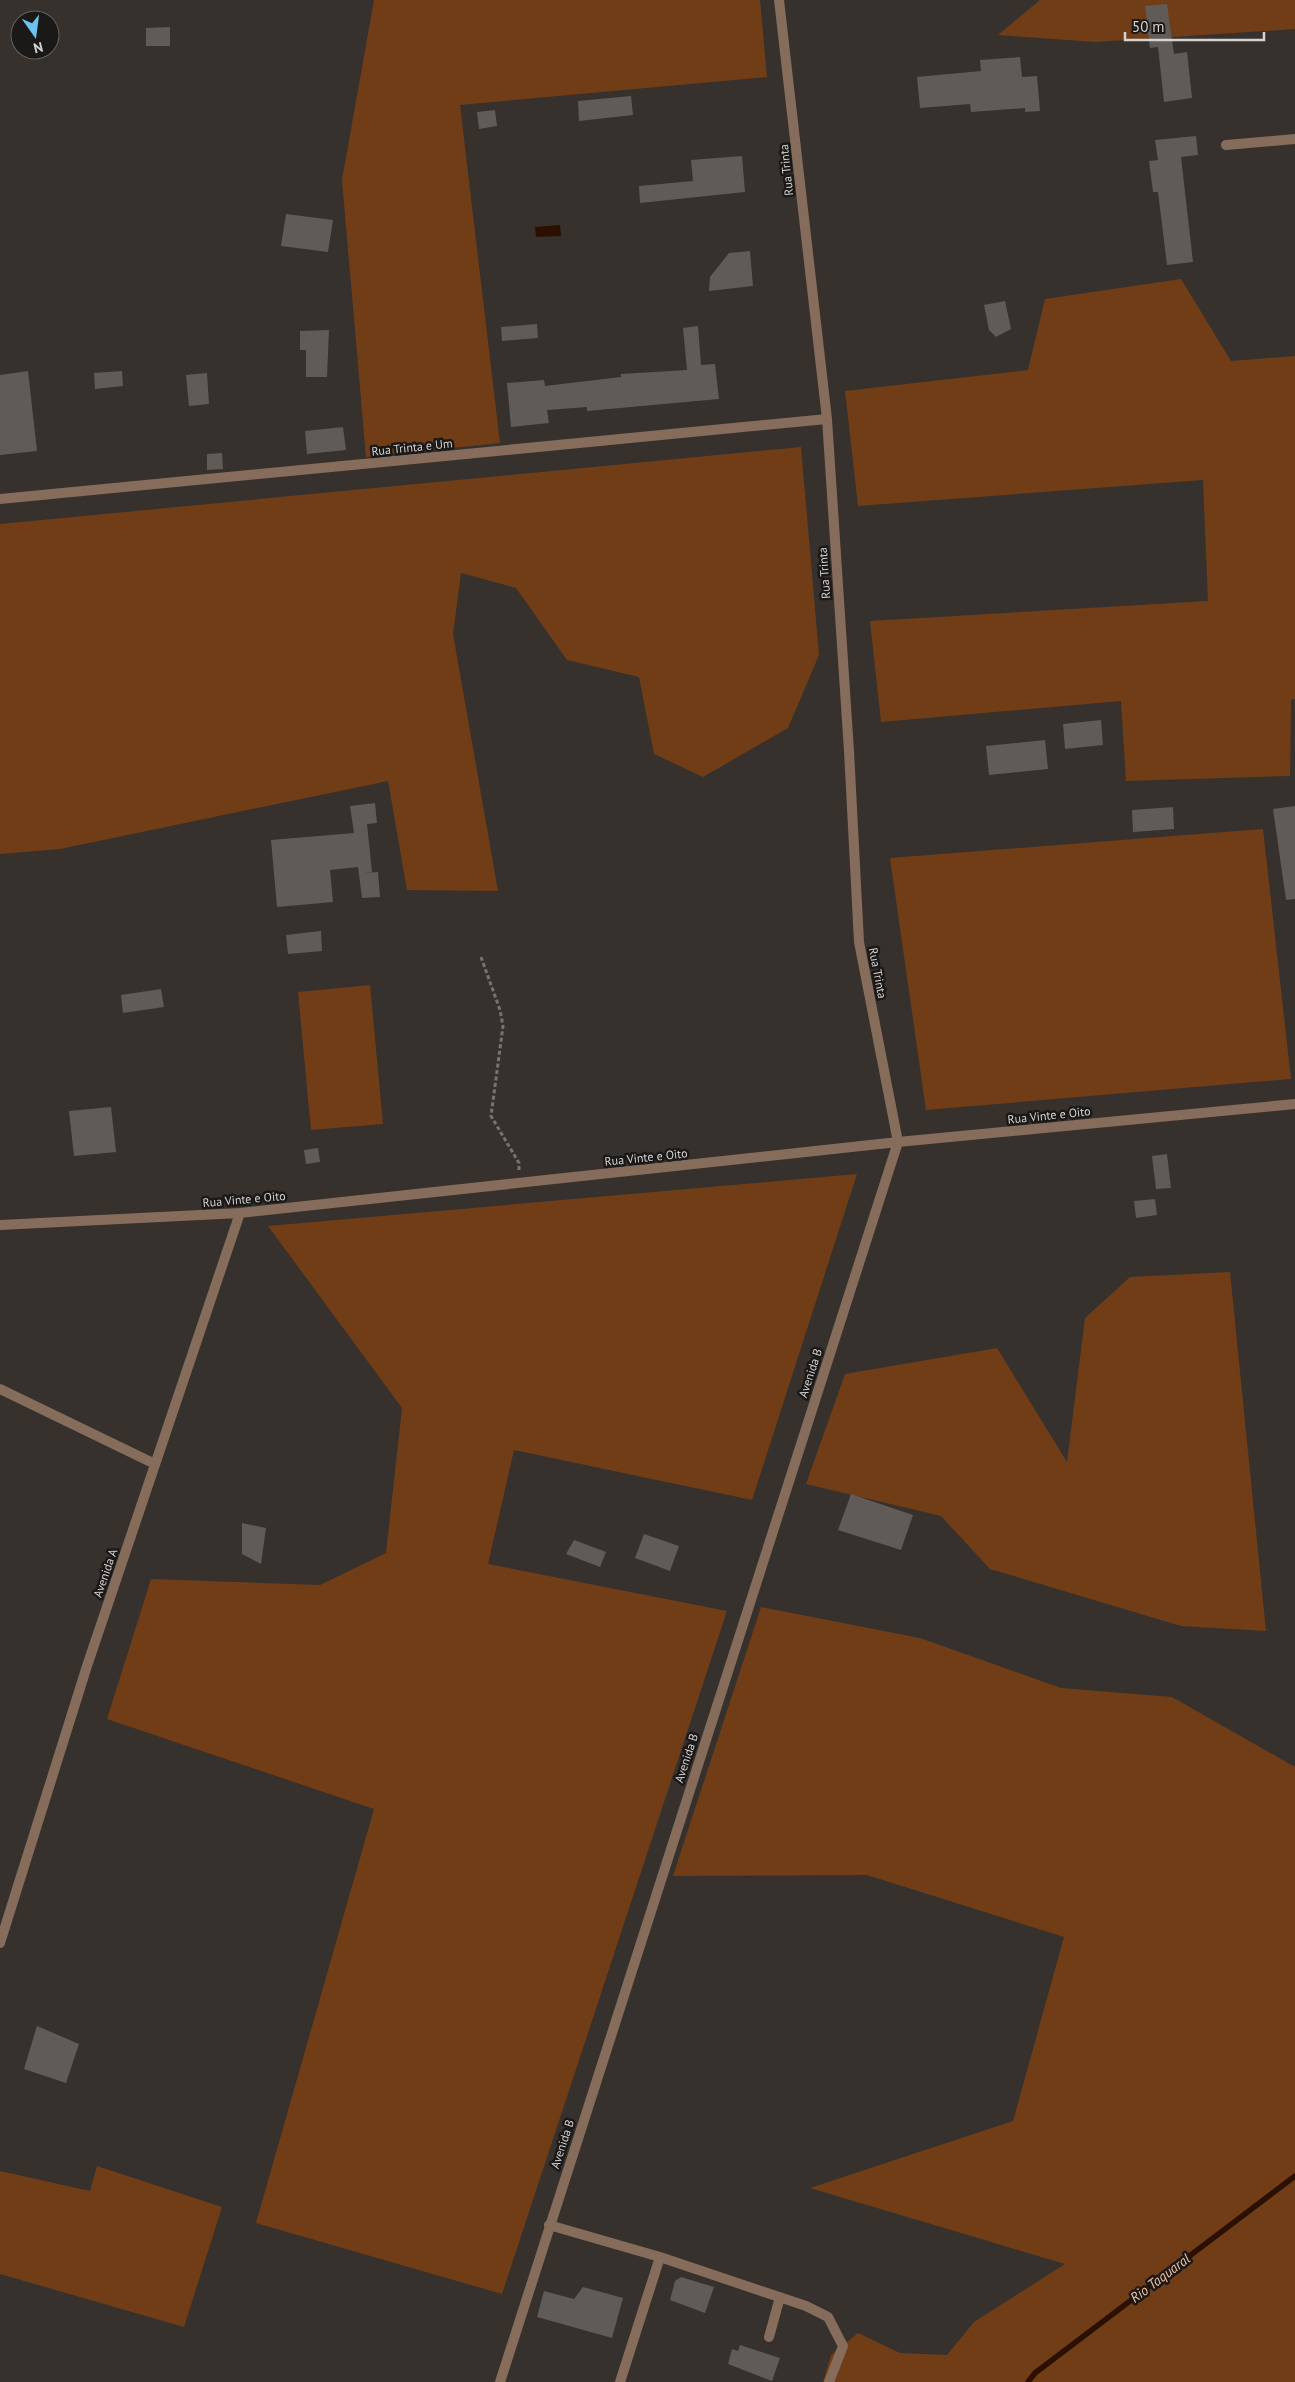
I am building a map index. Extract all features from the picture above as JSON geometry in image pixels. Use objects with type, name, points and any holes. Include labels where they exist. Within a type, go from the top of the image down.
[{"type":"street","name":"Rua Trinta","points":[[779,0],[826,419],[849,751],[859,942],[898,1142]]},
{"type":"street","points":[[1226,145],[1295,139]]},
{"type":"street","name":"Rua Trinta e Um","points":[[0,499],[826,419]]},
{"type":"street","name":"Rua Vinte e Oito","points":[[0,1225],[240,1213],[898,1142],[1295,1104]]},
{"type":"street","name":"Avenida B","points":[[500,2382],[898,1142]]},
{"type":"street","name":"Avenida A","points":[[0,1943],[87,1666],[240,1213]]},
{"type":"street","points":[[0,1389],[155,1464]]},
{"type":"street","points":[[549,2225],[660,2257],[806,2306],[828,2317],[843,2346],[829,2382]]},
{"type":"street","points":[[620,2382],[660,2257]]},
{"type":"street","points":[[769,2337],[780,2297]]},
{"type":"path","points":[[480,957],[500,1010],[503,1026],[492,1116],[519,1163],[519,1183]]},
{"type":"shaded area","points":[[374,0],[760,0],[767,77],[460,105],[500,443],[366,457],[342,180]]},
{"type":"shaded area","points":[[1040,0],[1295,0],[1295,29],[1095,42],[998,35]]},
{"type":"shaded area","points":[[560,225],[561,236],[536,237],[535,227]]},
{"type":"shaded area","points":[[1181,279],[1231,361],[1295,356],[1295,699],[1291,700],[1290,776],[1126,781],[1121,701],[881,722],[870,621],[1208,601],[1203,480],[858,506],[845,391],[1028,370],[1045,299]]},
{"type":"shaded area","points":[[801,447],[819,655],[788,728],[703,777],[654,754],[639,677],[567,660],[516,588],[461,573],[453,634],[498,891],[407,890],[388,781],[60,849],[0,854],[0,524]]},
{"type":"shaded area","points":[[1263,829],[1291,1079],[926,1110],[890,858]]},
{"type":"shaded area","points":[[370,985],[383,1124],[311,1130],[298,992]]},
{"type":"shaded area","points":[[857,1174],[752,1500],[514,1450],[488,1564],[727,1611],[502,2294],[256,2223],[374,1809],[107,1719],[151,1579],[320,1585],[386,1553],[402,1408],[268,1226]]},
{"type":"shaded area","points":[[1230,1272],[1266,1631],[1181,1626],[990,1569],[941,1516],[806,1484],[845,1374],[997,1348],[1067,1462],[1085,1318],[1130,1277]]},
{"type":"shaded area","points":[[761,1607],[920,1638],[1061,1688],[1172,1697],[1295,1767],[1295,2382],[823,2382],[831,2355],[858,2333],[900,2353],[947,2355],[974,2322],[1065,2264],[810,2188],[1013,2121],[1064,1937],[867,1875],[673,1876]]},
{"type":"shaded area","points":[[97,2166],[222,2207],[184,2327],[0,2274],[0,2171],[90,2191]]},
{"type":"building","points":[[1167,4],[1174,54],[1187,52],[1192,98],[1164,102],[1158,47],[1150,48],[1145,6]]},
{"type":"building","points":[[170,27],[170,46],[146,46],[146,28]]},
{"type":"building","points":[[1020,57],[1022,77],[1037,76],[1040,111],[1025,112],[1025,108],[971,112],[970,104],[920,108],[917,77],[981,71],[980,60]]},
{"type":"building","points":[[631,96],[633,115],[579,121],[578,101]]},
{"type":"building","points":[[495,110],[497,126],[479,129],[477,112]]},
{"type":"building","points":[[1196,136],[1198,155],[1181,157],[1193,262],[1167,265],[1158,192],[1153,192],[1149,161],[1158,160],[1155,140]]},
{"type":"building","points":[[742,156],[745,192],[640,203],[639,186],[693,181],[691,160]]},
{"type":"building","points":[[286,214],[333,220],[328,252],[281,246]]},
{"type":"building","points":[[750,251],[753,286],[709,291],[710,277],[729,253]]},
{"type":"building","points":[[1005,301],[1011,329],[996,337],[989,330],[984,305]]},
{"type":"building","points":[[537,324],[538,338],[502,341],[501,327]]},
{"type":"building","points":[[698,326],[701,365],[715,364],[719,399],[587,411],[587,407],[547,410],[549,423],[511,427],[507,383],[544,380],[545,386],[621,377],[621,374],[687,370],[683,328]]},
{"type":"building","points":[[329,330],[327,377],[306,377],[306,350],[300,350],[300,331]]},
{"type":"building","points":[[28,371],[37,451],[0,455],[0,375]]},
{"type":"building","points":[[122,371],[123,386],[95,389],[94,373]]},
{"type":"building","points":[[207,373],[209,404],[189,406],[186,375]]},
{"type":"building","points":[[343,427],[346,450],[307,454],[305,431]]},
{"type":"building","points":[[222,453],[223,469],[207,470],[207,454]]},
{"type":"building","points":[[1101,720],[1103,745],[1065,749],[1063,724]]},
{"type":"building","points":[[1045,740],[1048,769],[989,775],[986,746]]},
{"type":"building","points":[[375,803],[377,823],[367,824],[372,872],[363,873],[378,872],[380,897],[362,898],[358,867],[330,870],[333,902],[277,907],[271,840],[354,833],[350,806]]},
{"type":"building","points":[[1295,806],[1295,899],[1286,900],[1273,809]]},
{"type":"building","points":[[1173,807],[1174,829],[1133,832],[1132,810]]},
{"type":"building","points":[[321,931],[322,951],[288,954],[286,935]]},
{"type":"building","points":[[161,989],[164,1007],[123,1013],[121,995]]},
{"type":"building","points":[[111,1107],[116,1152],[74,1156],[69,1111]]},
{"type":"building","points":[[318,1148],[320,1162],[306,1164],[304,1150]]},
{"type":"building","points":[[1167,1154],[1171,1188],[1156,1189],[1152,1156]]},
{"type":"building","points":[[1155,1199],[1157,1215],[1136,1218],[1134,1201]]},
{"type":"building","points":[[851,1494],[913,1515],[901,1550],[838,1530]]},
{"type":"building","points":[[242,1523],[266,1528],[261,1564],[242,1554]]},
{"type":"building","points":[[644,1534],[679,1546],[670,1571],[635,1558]]},
{"type":"building","points":[[574,1540],[606,1552],[600,1567],[566,1554]]},
{"type":"building","points":[[37,2026],[79,2044],[66,2083],[24,2069]]},
{"type":"building","points":[[681,2277],[714,2287],[705,2313],[670,2300],[675,2281]]},
{"type":"building","points":[[583,2287],[623,2298],[612,2338],[537,2317],[544,2291],[574,2299]]},
{"type":"building","points":[[740,2345],[780,2358],[772,2381],[728,2364],[732,2349],[738,2351]]},
{"type":"waterway","name":"Rio Taquaral","points":[[1028,2382],[1035,2373],[1295,2176]]}]
